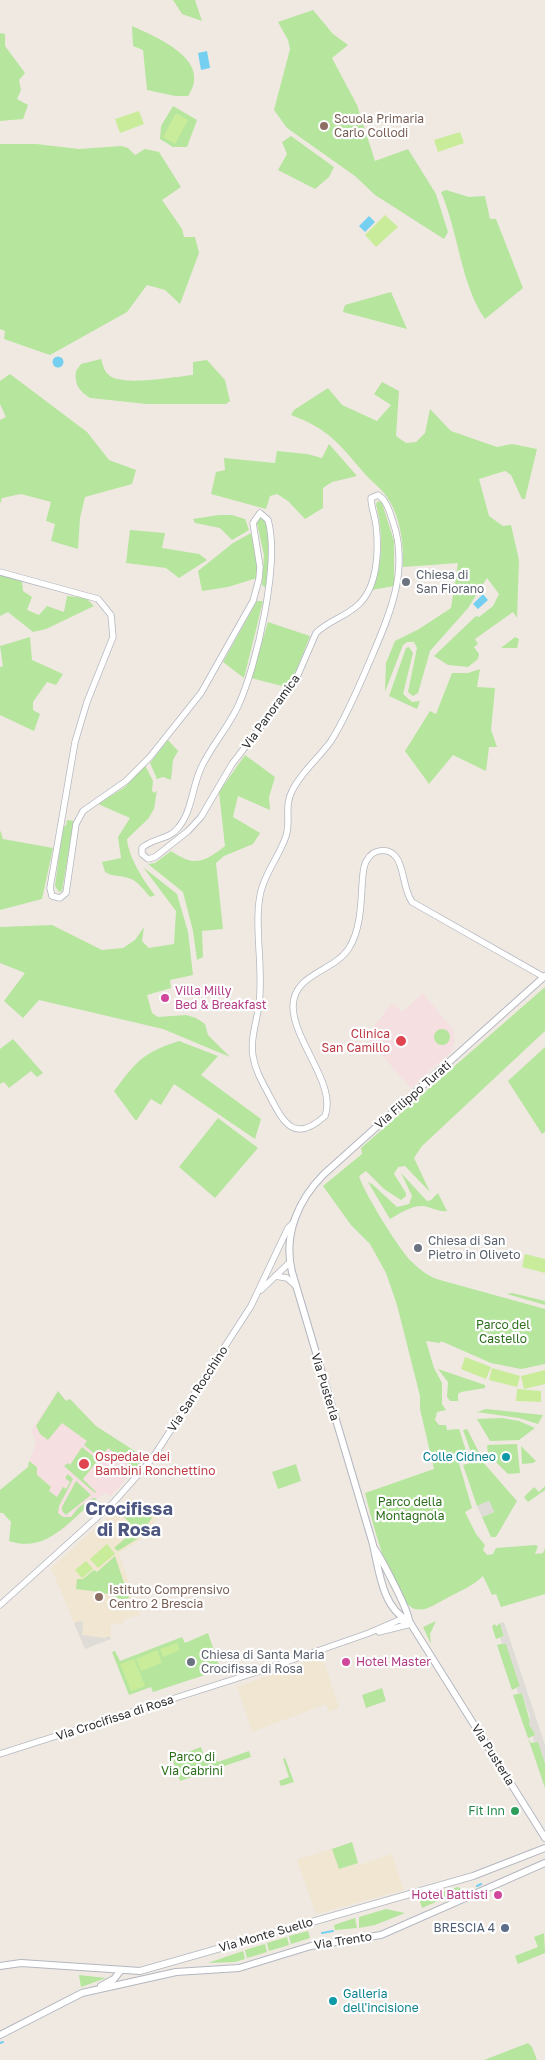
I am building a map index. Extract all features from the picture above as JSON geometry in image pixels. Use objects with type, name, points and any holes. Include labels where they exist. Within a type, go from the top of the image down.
[{"type":"main road","name":"Via Filippo Turati","points":[[293,1223],[306,1196],[324,1174],[545,976]]},
{"type":"main road","name":"Via Pusterla","points":[[293,1223],[289,1245],[290,1262],[374,1548],[406,1608],[410,1623],[545,1838]]},
{"type":"main road","name":"Via Monte Suello","points":[[0,1966],[21,1963],[140,1971],[473,1876],[545,1848]]},
{"type":"main road","name":"Via Trento","points":[[126,1982],[176,1972],[239,1968],[314,1945],[374,1937],[545,1863]]},
{"type":"main road","points":[[92,1990],[114,1979],[121,1970]]},
{"type":"main road","points":[[0,2035],[73,1996],[126,1982],[127,1979],[140,1971]]},
{"type":"street","name":"Via Panoramica","points":[[0,572],[91,596],[103,603],[113,622],[113,637],[79,725],[71,760],[50,888],[52,896],[56,898],[64,896],[66,893],[76,824],[83,811],[126,781],[150,757],[201,693],[253,601],[260,579],[253,523],[256,515],[260,513],[268,520],[272,540],[272,567],[259,632],[244,690],[233,717],[201,768],[185,818],[178,829],[170,835],[144,845],[141,851],[148,859],[155,857],[188,831],[201,817],[232,764],[294,684],[316,633],[330,622],[354,609],[368,592],[377,554],[378,537],[371,504],[374,496],[378,495],[386,502],[396,529],[399,571],[393,604],[360,683],[331,741],[291,793],[287,806],[286,835],[261,891],[259,910],[261,957],[259,1002],[252,1045],[259,1076],[285,1123],[295,1129],[307,1129],[325,1116],[328,1109],[326,1094],[294,1017],[293,1002],[298,988],[304,982],[336,962],[348,950],[357,926],[364,865],[375,852],[385,851],[395,856],[400,863],[405,890],[412,902],[419,908],[545,976]]},
{"type":"street","name":"Via San Rocchino","points":[[0,1605],[113,1503],[152,1459],[259,1292],[288,1228],[293,1223]]},
{"type":"street","name":"Via San Rocchino","points":[[259,1292],[290,1262]]},
{"type":"street","points":[[275,1276],[287,1278],[297,1288]]},
{"type":"street","name":"Via Crocifissa di Rosa","points":[[0,1754],[230,1681],[369,1633],[410,1623]]},
{"type":"shaded area","name":"Clinica San Camillo","points":[[423,993],[453,1030],[455,1041],[451,1048],[453,1050],[411,1088],[369,1041],[371,1038],[368,1034],[392,1003],[402,1012]],"holes":[[[441,1029],[449,1040],[445,1045],[439,1045],[435,1042],[435,1033]]]},
{"type":"shaded area","name":"Ospedale dei Bambini Ronchettino","points":[[58,1391],[66,1401],[70,1399],[96,1426],[144,1458],[111,1496],[105,1493],[89,1505],[61,1532],[3,1488],[28,1467],[36,1441],[31,1431]],"holes":[[[76,1482],[77,1504],[70,1514],[64,1514],[62,1507]]]},
{"type":"shaded area","name":"Istituto Comprensivo Centro 2 Brescia","points":[[130,1497],[158,1519],[140,1540],[119,1553],[140,1615],[124,1619],[123,1624],[111,1623],[111,1639],[85,1649],[51,1568]]},
{"type":"shaded area","points":[[489,1501],[494,1512],[482,1517],[477,1506]]},
{"type":"shaded area","points":[[83,1622],[82,1635],[105,1638],[109,1636],[111,1639],[85,1649],[74,1623]]},
{"type":"shaded area","points":[[504,1622],[545,1745],[545,1763],[538,1742],[534,1743],[533,1736],[536,1734],[529,1725],[530,1717],[522,1693],[519,1694],[516,1688],[520,1686],[506,1644],[502,1644],[500,1638],[504,1636],[500,1623]]},
{"type":"shaded area","points":[[322,1656],[339,1708],[329,1712],[326,1704],[252,1732],[237,1687]]},
{"type":"shaded area","points":[[352,1842],[359,1865],[392,1854],[404,1890],[316,1914],[297,1860]]},
{"type":"green space","points":[[173,0],[195,0],[202,21],[182,14]]},
{"type":"green space","name":"Scuola Primaria Carlo Collodi","points":[[313,10],[333,34],[348,45],[332,58],[357,105],[375,161],[408,149],[436,194],[448,232],[444,239],[375,195],[355,176],[287,128],[274,110],[290,49],[288,40],[278,22]]},
{"type":"green space","points":[[132,26],[168,44],[188,61],[193,72],[194,83],[188,96],[175,96],[147,90],[143,50],[133,46]]},
{"type":"green space","points":[[0,33],[5,34],[5,46],[25,73],[19,80],[21,90],[17,99],[28,105],[23,119],[0,121]]},
{"type":"green space","points":[[173,106],[197,120],[187,147],[173,147],[160,139],[161,126]]},
{"type":"green space","points":[[139,111],[144,124],[120,133],[115,119]]},
{"type":"green space","points":[[176,113],[188,120],[175,144],[163,137]]},
{"type":"green space","points":[[460,132],[464,143],[438,152],[434,140]]},
{"type":"green space","points":[[291,136],[334,167],[329,177],[315,189],[278,170],[287,154],[282,142]]},
{"type":"green space","points":[[0,144],[36,144],[79,149],[121,146],[128,148],[135,155],[145,149],[159,152],[181,187],[162,200],[182,229],[184,237],[195,237],[199,253],[180,304],[165,290],[147,285],[127,312],[50,355],[4,339],[5,331],[0,329]]},
{"type":"green space","points":[[446,190],[469,197],[485,196],[490,219],[496,219],[523,288],[485,319],[470,290],[465,274],[452,224],[441,192]]},
{"type":"green space","points":[[385,215],[398,227],[376,247],[365,235]]},
{"type":"green space","points":[[391,292],[407,329],[343,312],[345,305]]},
{"type":"green space","points":[[101,359],[105,370],[110,376],[117,379],[137,381],[193,375],[193,362],[207,360],[225,380],[230,401],[226,404],[147,404],[90,398],[78,387],[76,371],[81,364]]},
{"type":"green space","points":[[10,374],[87,432],[109,460],[136,470],[132,484],[85,497],[80,518],[78,549],[51,541],[55,524],[46,521],[51,502],[21,494],[2,498],[0,504],[0,420],[6,417],[0,404],[0,381]]},
{"type":"green space","points":[[382,382],[399,391],[396,436],[406,443],[416,442],[425,433],[430,409],[451,431],[497,447],[512,444],[537,449],[525,499],[522,499],[511,475],[505,471],[479,479],[489,516],[503,526],[511,525],[519,560],[517,618],[513,612],[475,639],[478,644],[474,647],[479,654],[478,659],[468,667],[448,665],[434,656],[476,616],[479,617],[493,606],[499,594],[487,578],[468,608],[430,651],[418,693],[413,696],[408,692],[417,648],[414,642],[407,642],[403,645],[385,692],[386,663],[395,641],[419,629],[451,608],[458,563],[403,567],[400,528],[394,509],[384,493],[332,438],[315,426],[291,415],[294,410],[328,388],[342,405],[377,421],[391,405],[374,394]]},
{"type":"green space","points":[[329,444],[357,476],[332,482],[323,488],[323,508],[305,519],[288,501],[277,494],[270,496],[266,509],[211,494],[216,472],[225,470],[224,458],[275,463],[277,451],[307,454],[322,458]]},
{"type":"green space","points":[[378,501],[382,503],[394,541],[394,586],[372,590],[379,569],[381,547],[376,504]]},
{"type":"green space","points":[[232,515],[245,519],[249,530],[232,540],[220,528],[195,523],[193,519]]},
{"type":"green space","points":[[261,517],[268,530],[269,539],[266,588],[262,585],[264,555],[256,519]]},
{"type":"green space","points":[[130,530],[165,533],[162,548],[199,554],[207,560],[179,578],[166,568],[126,563]]},
{"type":"green space","points":[[251,533],[257,561],[257,578],[228,587],[202,591],[198,571],[233,543]]},
{"type":"green space","points":[[0,575],[22,581],[23,591],[32,597],[27,610],[39,615],[47,606],[64,612],[67,596],[86,598],[94,606],[46,629],[33,632],[8,612],[0,616]]},
{"type":"green space","points":[[257,601],[263,601],[244,678],[223,662]]},
{"type":"green space","points":[[268,622],[310,636],[297,669],[286,687],[251,678]]},
{"type":"green space","points":[[30,637],[32,660],[63,674],[56,685],[47,682],[33,702],[33,710],[40,714],[34,731],[0,715],[0,667],[3,666],[0,646]]},
{"type":"green space","points":[[515,637],[519,639],[517,648],[501,648]]},
{"type":"green space","points":[[409,647],[413,653],[403,694],[412,702],[420,701],[417,709],[389,696],[406,648]]},
{"type":"green space","points":[[480,669],[477,687],[495,688],[491,730],[497,747],[489,747],[486,771],[453,755],[429,784],[405,751],[430,711],[436,714],[452,673],[468,673]]},
{"type":"green space","points":[[168,740],[178,751],[173,760],[171,780],[163,777],[157,779],[150,763]]},
{"type":"green space","points":[[245,755],[275,777],[269,797],[270,810],[238,796],[233,817],[260,833],[253,844],[224,856],[216,863],[223,929],[202,931],[203,957],[197,960],[193,931],[183,892],[148,864],[155,863],[171,851],[186,859],[199,861],[211,856],[225,846],[219,792]]},
{"type":"green space","points":[[145,765],[153,781],[152,791],[155,793],[157,790],[154,809],[148,819],[127,839],[130,853],[137,868],[155,895],[150,897],[131,879],[105,872],[102,862],[121,858],[118,837],[130,818],[98,804],[125,787]]},
{"type":"green space","points":[[67,820],[74,821],[62,891],[59,892],[55,886],[63,826],[66,826]]},
{"type":"green space","points":[[0,830],[3,839],[53,848],[42,899],[0,910]]},
{"type":"green space","points":[[143,867],[177,894],[188,932],[193,975],[170,980],[171,988],[147,995],[152,1013],[158,1017],[186,1015],[196,1018],[205,1024],[208,1035],[230,1057],[163,1029],[39,1000],[23,1018],[4,1001],[25,973],[0,963],[0,927],[52,925],[102,950],[123,948],[135,940],[144,927],[142,941],[149,948],[174,944],[176,911]]},
{"type":"green space","name":"Parco del Castello","points":[[545,987],[545,1031],[422,1146],[414,1158],[430,1192],[405,1166],[398,1167],[394,1174],[406,1193],[406,1196],[401,1200],[384,1189],[366,1171],[359,1176],[390,1233],[417,1267],[440,1280],[545,1309],[545,1364],[521,1369],[491,1363],[441,1341],[440,1343],[426,1341],[434,1368],[442,1383],[442,1404],[446,1410],[437,1412],[435,1420],[439,1425],[446,1425],[447,1430],[459,1429],[468,1457],[458,1460],[472,1508],[465,1512],[476,1534],[485,1545],[483,1550],[487,1555],[493,1554],[496,1548],[535,1545],[538,1546],[535,1554],[543,1553],[545,1548],[545,1594],[501,1607],[496,1594],[492,1595],[483,1576],[471,1586],[419,1610],[406,1603],[398,1591],[377,1538],[365,1493],[434,1469],[420,1409],[420,1396],[397,1305],[386,1273],[370,1244],[351,1225],[323,1186],[362,1154],[361,1148]]},
{"type":"green space","points":[[442,1029],[448,1031],[450,1037],[448,1043],[442,1045],[436,1043],[434,1037],[436,1031]]},
{"type":"green space","points":[[13,1039],[43,1073],[37,1077],[31,1071],[9,1088],[4,1082],[0,1084],[0,1049]]},
{"type":"green space","points":[[179,1041],[218,1056],[201,1075],[261,1119],[255,1139],[174,1084],[161,1105],[151,1099],[136,1121],[114,1091],[141,1059],[156,1050]]},
{"type":"green space","points":[[545,1047],[545,1132],[542,1134],[508,1081]]},
{"type":"green space","points":[[218,1118],[258,1148],[215,1198],[179,1167]]},
{"type":"green space","points":[[401,1173],[427,1201],[431,1200],[438,1193],[447,1211],[418,1206],[390,1219],[368,1182],[397,1207],[409,1204],[412,1196]]},
{"type":"green space","points":[[525,1254],[545,1259],[545,1273],[522,1267]]},
{"type":"green space","points":[[512,1293],[545,1301],[545,1305],[507,1294]]},
{"type":"green space","points":[[465,1357],[491,1367],[486,1379],[461,1369]]},
{"type":"green space","points":[[492,1368],[520,1376],[517,1387],[489,1380]]},
{"type":"green space","points":[[438,1369],[485,1385],[485,1388],[461,1392],[458,1394],[458,1401],[450,1401],[447,1397],[448,1382]]},
{"type":"green space","points":[[545,1370],[545,1384],[524,1389],[521,1376]]},
{"type":"green space","points":[[517,1389],[541,1391],[541,1402],[516,1401]]},
{"type":"green space","points":[[58,1391],[66,1401],[70,1399],[96,1426],[144,1457],[136,1470],[108,1448],[100,1458],[84,1445],[87,1441],[62,1423],[48,1440],[40,1434],[36,1426]]},
{"type":"green space","points":[[486,1409],[543,1415],[538,1424],[519,1418],[477,1412]]},
{"type":"green space","points":[[502,1418],[519,1421],[535,1428],[519,1440],[490,1441],[477,1419]]},
{"type":"green space","points":[[467,1429],[481,1456],[473,1458],[463,1430]]},
{"type":"green space","points":[[517,1444],[520,1473],[508,1474],[488,1454],[487,1445]]},
{"type":"green space","points":[[521,1446],[536,1461],[522,1464]]},
{"type":"green space","points":[[82,1447],[98,1460],[83,1479],[95,1493],[64,1466],[68,1463],[70,1465]]},
{"type":"green space","points":[[481,1460],[517,1501],[496,1537],[491,1537],[482,1517],[494,1512],[489,1501],[477,1506],[463,1465]]},
{"type":"green space","points":[[29,1461],[37,1467],[37,1475],[51,1487],[49,1491],[57,1497],[63,1487],[66,1489],[70,1482],[65,1478],[68,1474],[73,1479],[59,1506],[58,1513],[63,1517],[71,1517],[79,1507],[93,1498],[97,1499],[67,1525],[47,1539],[36,1543],[23,1544],[9,1541],[11,1522],[3,1513],[0,1513],[0,1490],[28,1467]]},
{"type":"green space","points":[[296,1464],[301,1481],[278,1489],[272,1472]]},
{"type":"green space","points":[[76,1481],[91,1495],[66,1515],[62,1511],[62,1507]]},
{"type":"green space","points":[[545,1486],[545,1490],[528,1502],[524,1497],[534,1487],[539,1492]]},
{"type":"green space","points":[[132,1501],[152,1518],[137,1539],[118,1551],[114,1548],[135,1530],[120,1512]]},
{"type":"green space","points":[[107,1544],[115,1554],[98,1568],[90,1559]]},
{"type":"green space","points":[[115,1556],[129,1598],[123,1601],[107,1594],[76,1589],[77,1579],[83,1579],[94,1570],[97,1572]]},
{"type":"green space","points":[[86,1561],[93,1569],[82,1578],[75,1570]]},
{"type":"green space","points":[[436,1621],[430,1634],[431,1644],[423,1627]]},
{"type":"green space","points":[[500,1623],[504,1636],[496,1639],[492,1627],[494,1624],[497,1626]]},
{"type":"green space","points":[[208,1633],[219,1665],[217,1671],[153,1692],[151,1687],[129,1695],[112,1652],[115,1651],[120,1661],[182,1637],[185,1643]]},
{"type":"green space","points":[[177,1643],[180,1650],[163,1657],[160,1649]]},
{"type":"green space","points":[[506,1643],[520,1686],[512,1690],[497,1645]]},
{"type":"green space","points":[[157,1650],[162,1663],[141,1671],[136,1659]]},
{"type":"green space","points":[[134,1659],[145,1686],[131,1691],[120,1664]]},
{"type":"green space","points":[[382,1688],[386,1701],[366,1708],[362,1695]]},
{"type":"green space","points":[[522,1693],[532,1729],[536,1735],[528,1738],[513,1695]]},
{"type":"green space","points":[[528,1738],[531,1743],[538,1741],[545,1763],[545,1788]]},
{"type":"green space","name":"Parco di Via Cabrini","points":[[201,1747],[206,1762],[216,1758],[218,1762],[249,1751],[251,1757],[180,1781],[172,1758]]},
{"type":"green space","points":[[285,1758],[294,1782],[281,1786],[279,1781],[289,1777],[283,1759]]},
{"type":"green space","points":[[352,1842],[358,1863],[339,1869],[332,1849]]},
{"type":"green space","points":[[458,1887],[463,1890],[422,1908],[419,1898]]},
{"type":"green space","points":[[386,1909],[405,1913],[375,1925],[359,1928],[359,1917]]},
{"type":"green space","points":[[355,1918],[357,1928],[335,1930],[334,1925]]},
{"type":"green space","points":[[308,1931],[310,1938],[291,1944],[289,1936]]},
{"type":"green space","points":[[544,1933],[545,1953],[518,1964],[515,1956],[538,1947],[534,1937]]},
{"type":"green space","points":[[287,1937],[289,1945],[269,1951],[267,1943]]},
{"type":"green space","points":[[265,1944],[267,1952],[247,1958],[245,1950]]},
{"type":"green space","points":[[243,1951],[245,1959],[235,1962],[208,1963]]},
{"type":"green space","points":[[79,1975],[106,1978],[81,1987]]},
{"type":"green space","points":[[528,2043],[532,2047],[537,2060],[484,2060]]},
{"type":"water","points":[[207,51],[210,68],[201,70],[198,53]]},
{"type":"water","points":[[369,216],[375,222],[365,232],[359,226]]},
{"type":"water","points":[[58,356],[64,362],[58,368],[52,362]]},
{"type":"water","points":[[483,594],[488,600],[478,609],[473,604]]},
{"type":"waterway","points":[[477,1886],[481,1884]]},
{"type":"waterway","points":[[322,1933],[333,1931]]},
{"type":"place","name":"Scuola Primaria Carlo Collodi","points":[[324,126]]},
{"type":"place","name":"Chiesa di San Fiorano","points":[[406,582]]},
{"type":"place","name":"Villa Milly Bed & Breakfast","points":[[165,998]]},
{"type":"place","name":"Clinica San Camillo","points":[[401,1041]]},
{"type":"place","name":"Chiesa di San Pietro in Oliveto","points":[[418,1248]]},
{"type":"place","name":"Colle Cidneo","points":[[506,1457]]},
{"type":"place","name":"Ospedale dei Bambini Ronchettino","points":[[84,1464]]},
{"type":"place","name":"Istituto Comprensivo Centro 2 Brescia","points":[[99,1597]]},
{"type":"place","name":"Chiesa di Santa Maria Crocifissa di Rosa","points":[[191,1662]]},
{"type":"place","name":"Hotel Master","points":[[346,1662]]},
{"type":"place","name":"Fit Inn","points":[[515,1811]]},
{"type":"place","name":"Hotel Battisti","points":[[498,1895]]},
{"type":"place","name":"BRESCIA 4","points":[[505,1928]]},
{"type":"place","name":"Galleria dell'incisione","points":[[333,2001]]},
{"type":"district","name":"Crocifissa di Rosa","points":[[129,1519]]},
{"type":"park label","name":"Parco della Montagnola","points":[[410,1509]]}]
